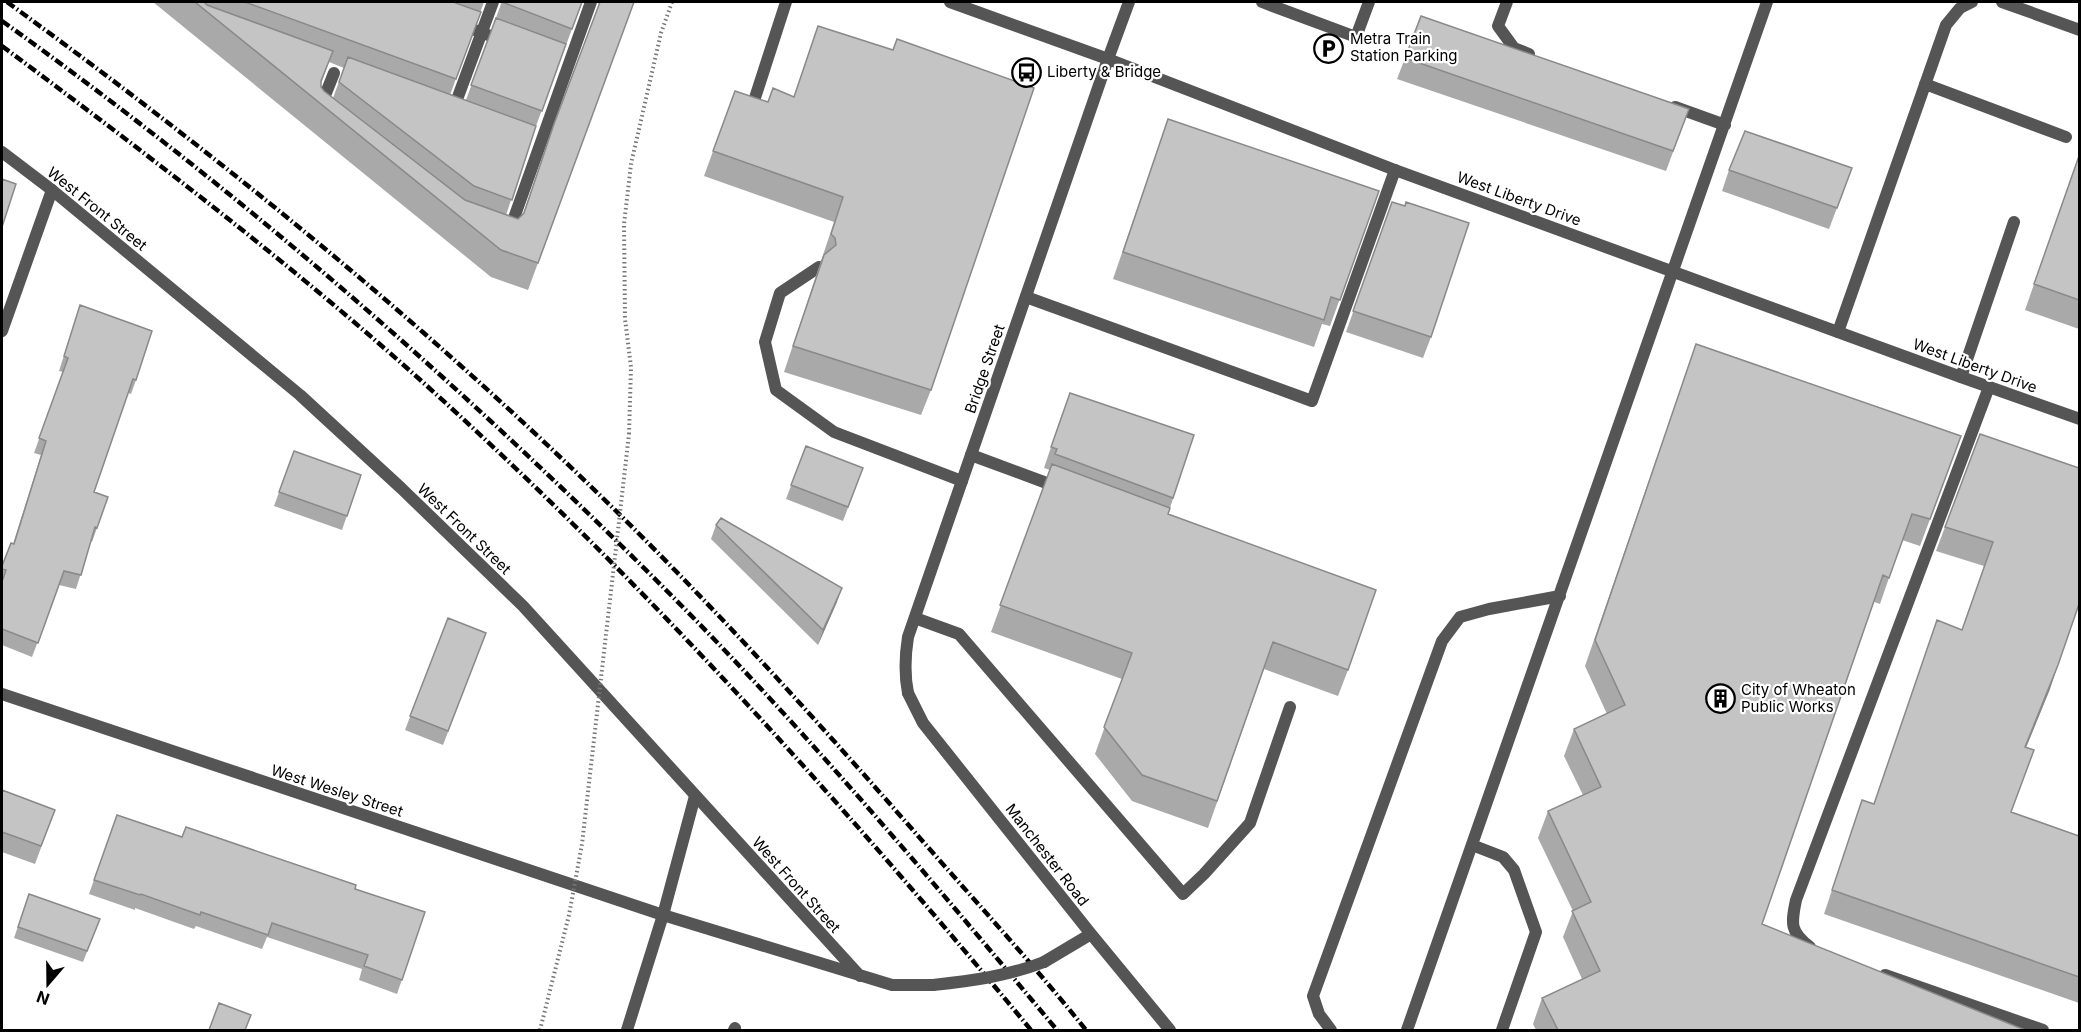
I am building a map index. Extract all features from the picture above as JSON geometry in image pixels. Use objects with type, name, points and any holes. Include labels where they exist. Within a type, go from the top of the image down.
[{"type":"street","points":[[451,117],[493,2]]},
{"type":"street","points":[[498,234],[507,237],[532,146],[562,64],[591,2]]},
{"type":"street","points":[[753,104],[786,2]]},
{"type":"street","name":"West Liberty Drive","points":[[950,2],[1108,59],[1395,170],[2079,419]]},
{"type":"street","name":"Bridge Street","points":[[908,693],[905,657],[915,618],[1129,2]]},
{"type":"street","points":[[1262,2],[1356,37],[1369,2]]},
{"type":"street","points":[[1507,2],[1498,26],[1514,48],[1536,57]]},
{"type":"street","points":[[1407,1030],[1767,2]]},
{"type":"street","points":[[1838,332],[1946,25],[1960,8],[1972,2]]},
{"type":"street","points":[[2002,2],[2079,30]]},
{"type":"street","points":[[450,21],[513,45]]},
{"type":"street","points":[[329,118],[319,111],[334,73]]},
{"type":"street","points":[[1925,84],[2066,137]]},
{"type":"street","points":[[1658,101],[1725,125]]},
{"type":"street","name":"West Front Street","points":[[2,152],[52,190],[300,395],[523,606],[860,976]]},
{"type":"street","points":[[1026,297],[1312,401],[1395,170]]},
{"type":"street","points":[[2,331],[52,190]]},
{"type":"street","points":[[1961,377],[2014,222]]},
{"type":"street","points":[[819,267],[780,293],[765,342],[776,390],[834,432],[962,481]]},
{"type":"street","points":[[1821,952],[1810,948],[1797,937],[1792,919],[1796,900],[1989,387]]},
{"type":"street","points":[[971,455],[1070,492]]},
{"type":"street","points":[[1331,1030],[1319,1014],[1313,996],[1442,641],[1460,617],[1488,609],[1560,596]]},
{"type":"street","points":[[915,618],[959,634],[1183,894],[1250,823],[1290,707]]},
{"type":"street","name":"Manchester Road","points":[[908,693],[923,723],[1170,1030]]},
{"type":"street","name":"West Wesley Street","points":[[2,694],[663,915],[860,976]]},
{"type":"street","points":[[627,1030],[663,915],[695,796]]},
{"type":"street","points":[[1472,845],[1503,857],[1514,870],[1536,932],[1502,1030]]},
{"type":"street","points":[[860,976],[892,985],[933,985],[977,980],[1023,970],[1044,962],[1091,934]]},
{"type":"street","points":[[1877,972],[2043,1030]]},
{"type":"path","points":[[540,1030],[569,915],[582,844],[629,434],[630,367],[625,319],[624,224],[631,164],[661,33],[672,2]]},
{"type":"building","points":[[195,2],[204,2],[333,51],[321,81],[324,91],[465,200],[518,219],[524,213],[554,124],[600,2],[634,2],[538,263],[501,250]]},
{"type":"building","points":[[245,2],[453,2],[481,12],[456,79]]},
{"type":"building","points":[[502,2],[582,2],[572,29]]},
{"type":"building","points":[[1421,16],[1689,109],[1673,151],[1405,58]]},
{"type":"building","points":[[496,18],[566,44],[542,111],[471,85]]},
{"type":"building","points":[[818,26],[893,50],[897,39],[1034,88],[931,390],[793,346],[824,255],[836,245],[835,238],[831,234],[843,197],[713,151],[735,91],[768,102],[773,88],[794,97]]},
{"type":"building","points":[[348,57],[536,126],[512,200],[474,186],[339,82]]},
{"type":"building","points":[[1168,119],[1379,191],[1340,300],[1331,297],[1324,320],[1123,252]]},
{"type":"building","points":[[1745,131],[1852,168],[1837,208],[1729,170]]},
{"type":"building","points":[[2079,156],[2079,300],[2034,284]]},
{"type":"building","points":[[2,179],[16,184],[2,227]]},
{"type":"building","points":[[1392,202],[1405,206],[1406,202],[1469,223],[1431,337],[1353,311]]},
{"type":"building","points":[[80,305],[152,331],[94,492],[108,497],[97,528],[95,527],[81,575],[64,571],[38,643],[2,629],[2,582],[6,570],[2,569],[2,566],[11,543],[14,544],[46,441],[39,438],[68,358],[64,356]]},
{"type":"building","name":"City of Wheaton Public Works","points":[[1696,344],[1961,436],[1930,519],[1912,514],[1889,578],[1883,575],[1762,924],[2025,1030],[1558,1030],[1542,998],[1600,971],[1572,911],[1591,902],[1548,811],[1601,787],[1574,729],[1625,705],[1595,640]]},
{"type":"building","points":[[1070,393],[1194,435],[1173,498],[1055,454],[1057,449],[1051,447]]},
{"type":"building","points":[[1980,434],[2079,468],[2079,604],[2058,665],[2025,747],[2034,750],[2011,812],[2079,836],[2079,977],[1832,890],[1862,800],[1874,804],[1937,620],[1962,630],[1993,542],[1945,527]]},
{"type":"building","points":[[806,446],[863,468],[848,507],[791,485]]},
{"type":"building","points":[[294,451],[361,475],[347,516],[279,492]]},
{"type":"building","points":[[1052,464],[1170,508],[1168,514],[1376,590],[1348,670],[1273,642],[1217,801],[1142,775],[1104,727],[1132,653],[1000,605]]},
{"type":"building","points":[[721,518],[842,588],[823,630],[716,525]]},
{"type":"building","points":[[448,618],[486,633],[448,731],[410,716]]},
{"type":"building","points":[[2,790],[55,810],[41,846],[2,832]]},
{"type":"building","points":[[117,815],[182,837],[186,827],[356,885],[355,889],[425,912],[402,980],[364,966],[368,955],[272,923],[268,935],[94,880]]},
{"type":"building","points":[[29,894],[100,919],[87,951],[18,927]]},
{"type":"building","points":[[219,1003],[251,1015],[245,1030],[209,1030]]},
{"type":"railway","points":[[7,2],[165,120],[319,244],[394,307],[541,439],[652,547],[768,669],[1004,933],[1086,1030]]},
{"type":"railway","points":[[2,21],[89,85],[260,219],[343,289],[505,434],[661,585],[764,692],[913,859],[1057,1030]]},
{"type":"railway","points":[[2,46],[265,248],[367,333],[500,453],[659,611],[736,692],[886,859],[1031,1030]]},
{"type":"place","name":"Metra Train Station Parking","points":[[1329,48]]},
{"type":"place","name":"Liberty & Bridge","points":[[1026,72]]},
{"type":"place","name":"City of Wheaton Public Works","points":[[1720,699]]}]
